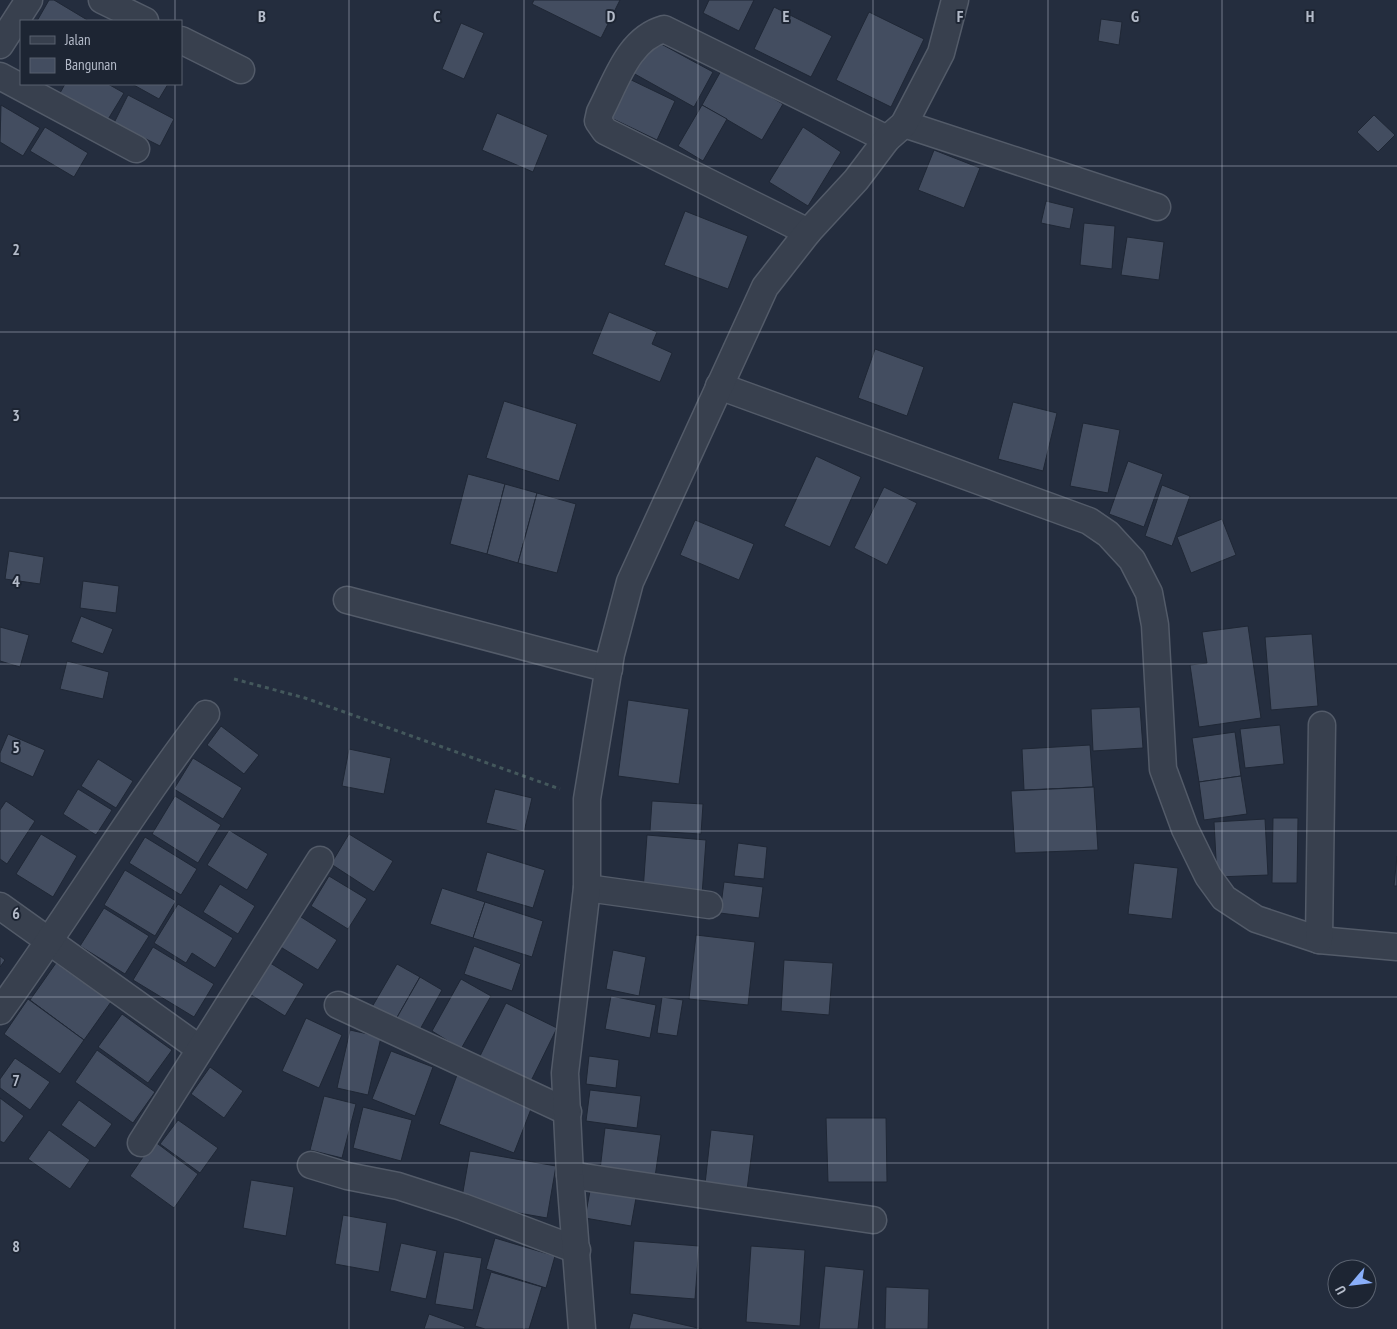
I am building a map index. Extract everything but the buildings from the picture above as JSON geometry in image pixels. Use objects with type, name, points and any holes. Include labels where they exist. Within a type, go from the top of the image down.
[{"type":"street","points":[[0,45],[29,0]]},
{"type":"street","points":[[102,0],[142,20]]},
{"type":"street","points":[[582,1329],[570,1176],[566,1073],[587,888],[587,799],[609,669],[630,582],[765,288],[808,232],[856,180],[895,131],[941,53],[955,0]]},
{"type":"street","points":[[808,232],[606,131],[598,121],[600,112],[634,47],[652,33],[664,29],[895,131],[1157,208]]},
{"type":"street","points":[[182,40],[241,70]]},
{"type":"street","points":[[0,76],[136,149]]},
{"type":"street","points":[[719,386],[1089,521],[1108,534],[1132,560],[1149,593],[1154,625],[1163,769],[1184,830],[1208,876],[1224,898],[1256,919],[1319,940],[1397,947]]},
{"type":"street","points":[[347,600],[609,669]]},
{"type":"street","points":[[0,1010],[50,942],[173,757],[206,714]]},
{"type":"street","points":[[1319,940],[1322,725]]},
{"type":"street","points":[[141,1143],[320,860]]},
{"type":"street","points":[[587,888],[709,905]]},
{"type":"street","points":[[0,906],[200,1048]]},
{"type":"street","points":[[338,1005],[568,1112]]},
{"type":"street","points":[[311,1165],[347,1176],[398,1186],[463,1207],[577,1250]]},
{"type":"street","points":[[570,1176],[873,1220]]},
{"type":"path","points":[[234,679],[305,698],[587,799]]}]
